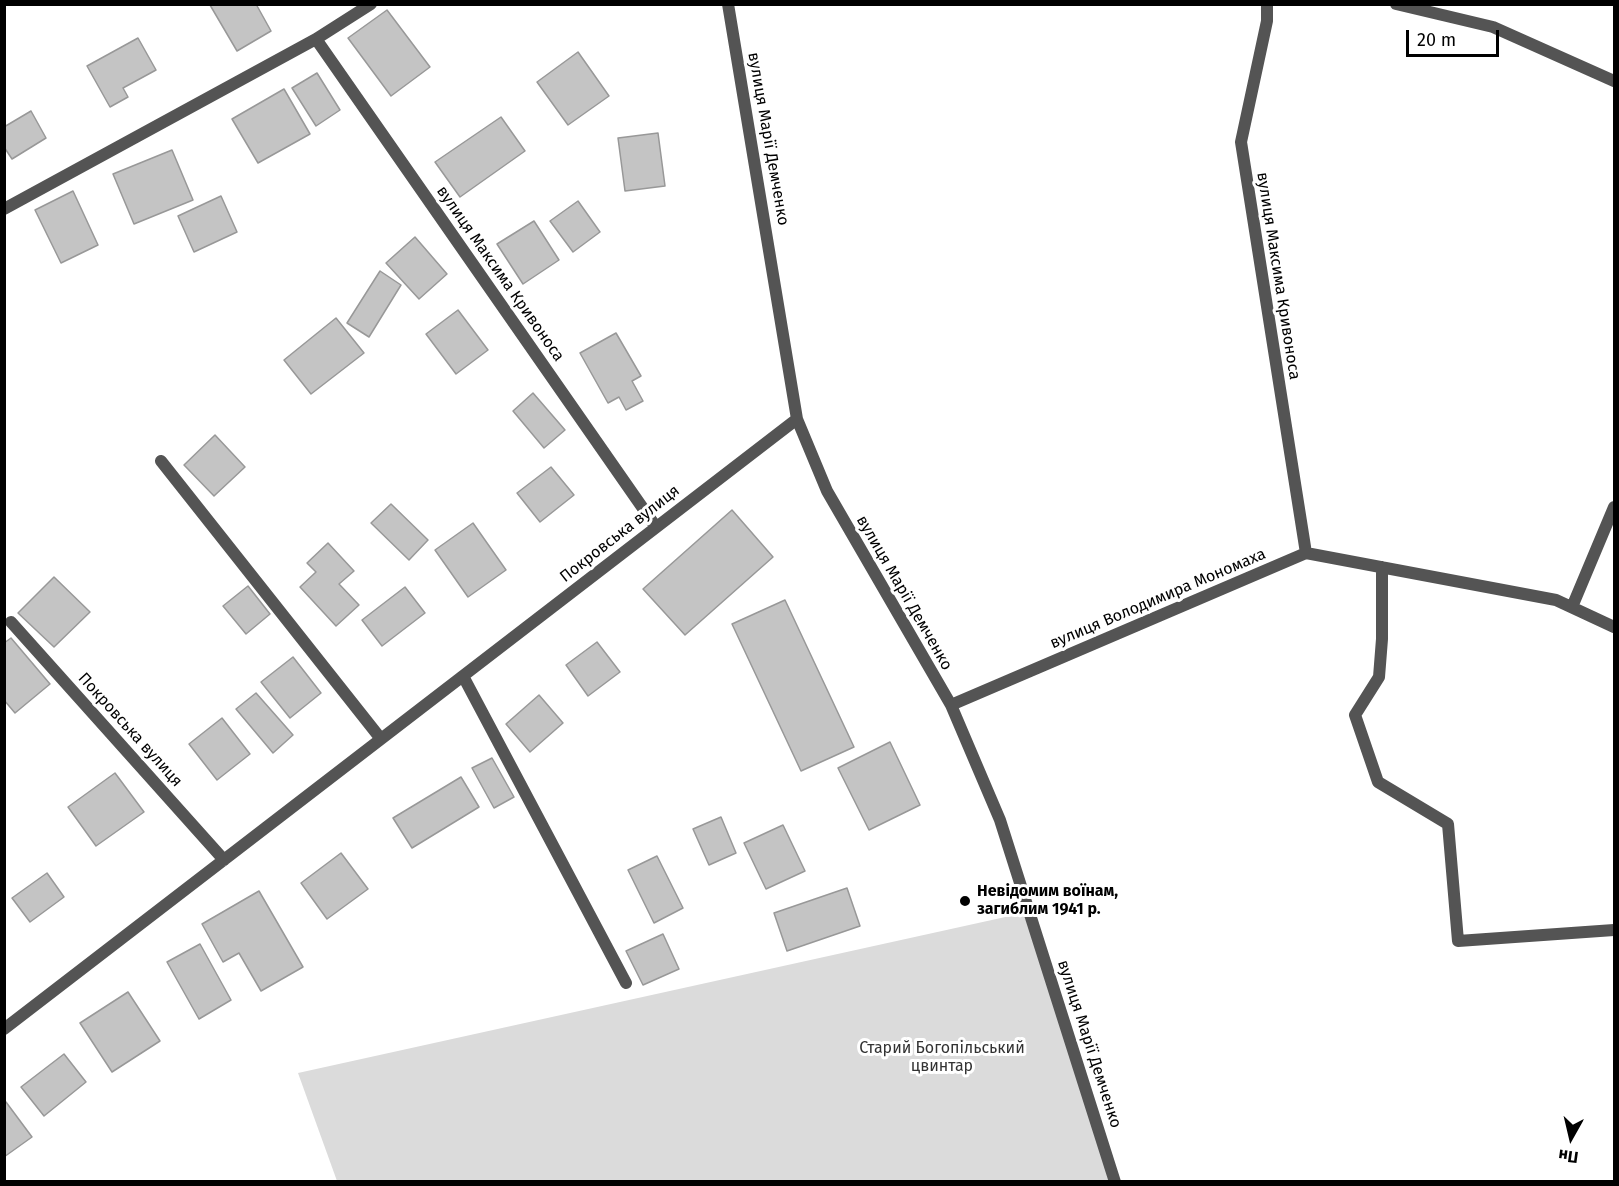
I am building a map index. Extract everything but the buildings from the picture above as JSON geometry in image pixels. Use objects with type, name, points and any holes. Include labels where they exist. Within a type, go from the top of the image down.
[{"type":"street","points":[[4,209],[316,39],[371,4]]},
{"type":"street","name":"вулиця Марії Демченко","points":[[728,4],[797,419],[827,491],[951,705],[1000,820],[1115,1182]]},
{"type":"street","name":"вулиця Максима Кривоноса","points":[[1266,4],[1267,21],[1241,142],[1306,553]]},
{"type":"street","points":[[1396,4],[1493,27],[1614,81]]},
{"type":"street","name":"вулиця Максима Кривоноса","points":[[316,39],[656,527]]},
{"type":"street","name":"Покровська вулиця","points":[[4,1029],[797,419]]},
{"type":"street","points":[[161,461],[381,739]]},
{"type":"street","points":[[1572,607],[1614,507]]},
{"type":"street","points":[[1306,553],[1556,600],[1614,627]]},
{"type":"street","name":"вулиця Володимира Мономаха","points":[[951,705],[1306,553]]},
{"type":"street","points":[[1382,567],[1382,639],[1378,677],[1355,715],[1378,782],[1448,824],[1458,941],[1614,930]]},
{"type":"street","name":"Покровська вулиця","points":[[11,622],[224,860]]},
{"type":"street","points":[[463,676],[626,983]]},
{"type":"green space","name":"Старий Богопільський цвинтар","points":[[1028,912],[1112,1181],[337,1181],[298,1073]]},
{"type":"place","name":"Невідомим воїнам, загиблим 1941 р.","points":[[965,901]]}]
